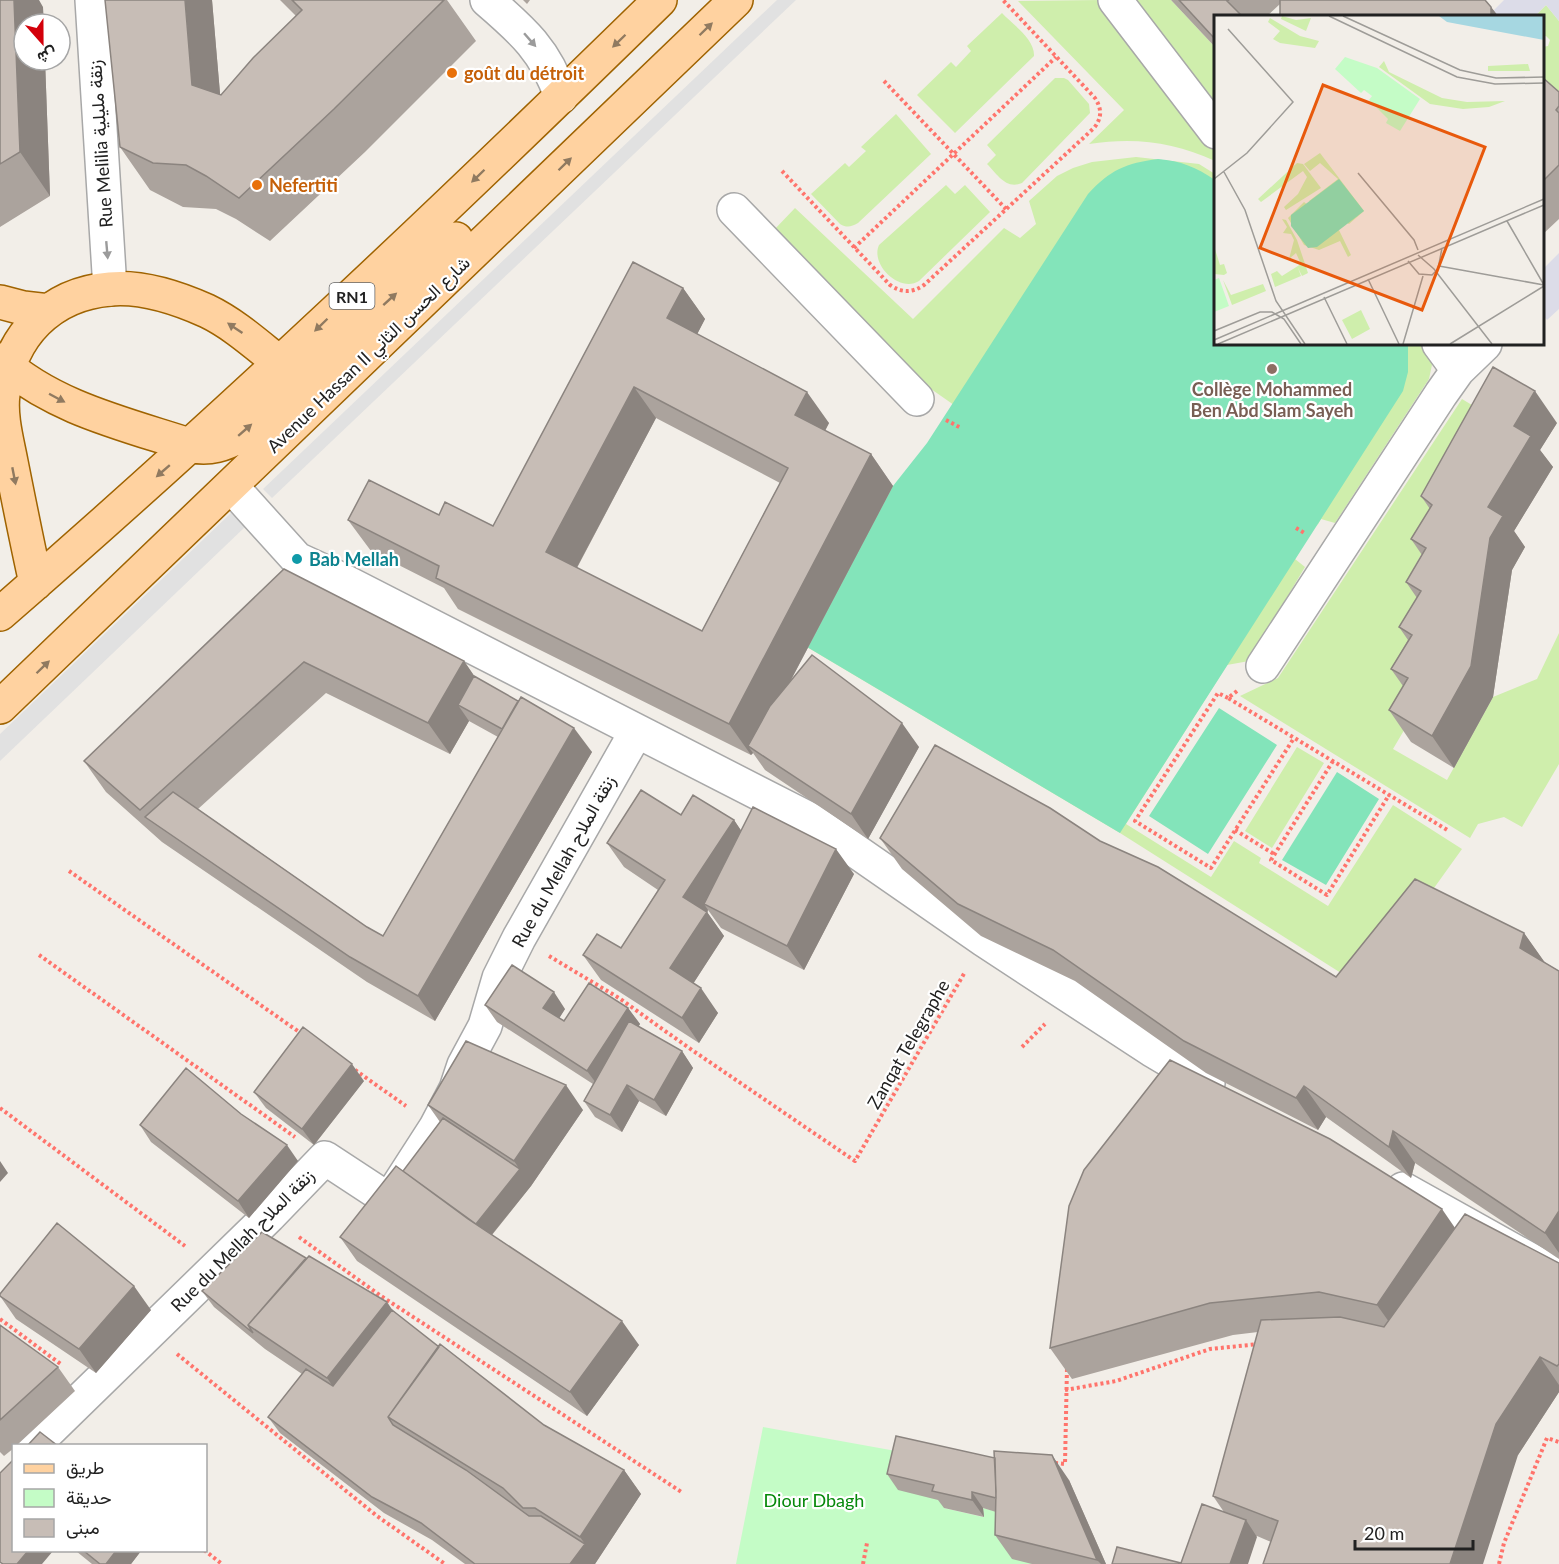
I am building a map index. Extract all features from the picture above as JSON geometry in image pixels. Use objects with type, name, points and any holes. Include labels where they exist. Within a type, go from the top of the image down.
[{"type":"main road","name":"RN1","points":[[0,614],[192,446],[281,364],[660,0]]},
{"type":"main road","name":"Avenue Hassan II شارع الحسن الثاني","points":[[0,707],[736,0]]},
{"type":"main road","points":[[4,363],[36,387],[67,404],[192,446],[216,447],[240,436],[468,229],[493,212],[523,205]]},
{"type":"main road","points":[[36,583],[2,429],[4,363],[31,326],[49,311],[73,297],[110,289],[143,291],[176,299],[207,311],[236,328],[281,364]]},
{"type":"main road","points":[[0,302],[22,308],[49,311]]},
{"type":"street","name":"Rue Melilia زنقة مليلية","points":[[92,0],[110,289]]},
{"type":"street","points":[[488,0],[536,45],[551,70],[561,97]]},
{"type":"street","points":[[1114,0],[1214,131]]},
{"type":"street","points":[[734,210],[917,399]]},
{"type":"street","points":[[1440,345],[1458,370]]},
{"type":"street","points":[[1263,666],[1458,370],[1484,345]]},
{"type":"street","points":[[231,486],[297,559],[811,820],[984,940],[1152,1050],[1234,1097]]},
{"type":"street","name":"Rue du Mellah زنقة الملاح","points":[[35,1444],[269,1216],[325,1158],[389,1200],[436,1127],[456,1089],[464,1065],[485,1026],[499,978],[519,938],[636,732]]},
{"type":"street","points":[[1382,1177],[1559,1276]]},
{"type":"path","points":[[782,171],[890,285],[903,292],[910,292],[924,285],[1094,128],[1101,117],[1100,107],[1095,98],[1003,0]]},
{"type":"path","points":[[854,248],[1056,57]]},
{"type":"path","points":[[884,81],[1006,208]]},
{"type":"path","points":[[1228,698],[1252,680],[1263,666]]},
{"type":"path","points":[[1294,738],[1211,868],[1135,820],[1218,693],[1228,698],[1449,831]]},
{"type":"path","points":[[1333,761],[1270,860],[1327,895],[1389,795]]},
{"type":"path","points":[[1235,830],[1275,854]]},
{"type":"path","points":[[69,871],[311,1040]]},
{"type":"path","name":"Zanqat Telegraphe","points":[[519,938],[619,998],[855,1161],[984,940]]},
{"type":"path","points":[[39,955],[325,1158]]},
{"type":"path","points":[[349,1066],[436,1127]]},
{"type":"path","points":[[0,1108],[214,1268]]},
{"type":"path","points":[[269,1216],[381,1296],[683,1493]]},
{"type":"path","points":[[0,1319],[93,1389]]},
{"type":"path","points":[[149,1331],[377,1516],[445,1564]]},
{"type":"path","points":[[1065,1390],[1116,1382],[1210,1349],[1269,1343]]},
{"type":"path","points":[[1054,1463],[1065,1464],[1067,1367]]},
{"type":"path","points":[[1499,1564],[1504,1543],[1547,1438],[1559,1442]]},
{"type":"path","points":[[863,1564],[867,1543]]},
{"type":"path","points":[[205,1552],[222,1564]]},
{"type":"green space","points":[[1101,0],[1214,145],[1214,161],[1184,149],[1154,143],[1122,141],[1089,144],[1124,110],[1018,1]]},
{"type":"green space","points":[[1125,0],[1171,0],[1214,46],[1214,115]]},
{"type":"green space","points":[[1546,5],[1559,21],[1559,103],[1544,107],[1544,47],[1548,46],[1550,40],[1544,37],[1544,15],[1536,15]]},
{"type":"green space","points":[[1002,13],[1027,38],[1034,56],[955,133],[917,95],[951,62],[956,67],[971,51],[967,46]]},
{"type":"green space","points":[[1055,78],[1068,80],[1089,104],[1090,113],[1022,183],[1016,185],[1007,183],[987,164],[996,155],[987,145]]},
{"type":"green space","points":[[896,114],[931,154],[858,223],[849,226],[842,225],[811,194],[845,163],[849,167],[866,151],[861,147]]},
{"type":"green space","points":[[1136,157],[1199,164],[1214,173],[1214,209],[974,419],[921,382],[773,231],[795,208],[913,319],[1004,228],[1020,238],[1036,224],[1029,201],[1057,176],[1092,162]]},
{"type":"green space","points":[[1158,159],[1174,161],[1188,165],[1214,179],[1214,345],[1408,345],[1408,372],[1403,391],[1120,833],[807,647],[893,486],[927,443],[1088,194],[1111,173],[1137,163]]},
{"type":"green space","points":[[946,185],[955,194],[965,185],[990,212],[919,281],[911,284],[896,280],[888,275],[879,261],[877,253],[879,245]]},
{"type":"green space","points":[[1384,345],[1427,345],[1433,360],[1429,379],[1335,523],[1321,519],[1317,526]]},
{"type":"green space","points":[[1462,399],[1495,419],[1410,575],[1434,590],[1413,715],[1393,749],[1447,780],[1493,697],[1537,679],[1559,633],[1559,764],[1522,827],[1504,817],[1478,824],[1470,838],[1240,696],[1278,678]]},
{"type":"green space","points":[[893,486],[1300,551],[1295,559],[1305,567],[1249,661],[1227,665],[1126,824],[1211,877],[1234,841],[1261,858],[1259,863],[1328,906],[1393,805],[1462,849],[1363,987],[1120,833],[807,647]]},
{"type":"green space","points":[[1219,708],[1277,745],[1208,854],[1149,816]]},
{"type":"green space","points":[[1297,747],[1324,763],[1272,848],[1245,831]]},
{"type":"green space","points":[[1337,772],[1379,799],[1326,885],[1282,860]]},
{"type":"green space","name":"Diour Dbagh","points":[[763,1427],[907,1453],[945,1501],[944,1508],[983,1517],[983,1508],[1013,1516],[1032,1564],[736,1564]]},
{"type":"shaded area","points":[[777,0],[796,0],[272,498],[263,489]]},
{"type":"shaded area","points":[[1504,0],[1559,0],[1559,21],[1546,5],[1536,15],[1490,14]]},
{"type":"shaded area","points":[[1559,253],[1559,309],[1547,320],[1544,316],[1544,268]]},
{"type":"shaded area","points":[[231,513],[245,527],[0,761],[0,734]]},
{"type":"building","points":[[0,0],[14,0],[12,72],[17,72],[20,152],[0,164]]},
{"type":"building","points":[[105,0],[185,0],[192,85],[221,95],[253,58],[302,10],[292,0],[444,0],[334,109],[239,198],[186,165],[153,163],[120,147]]},
{"type":"building","points":[[1179,0],[1229,0],[1227,1],[1241,15],[1214,15],[1214,38]]},
{"type":"building","points":[[1280,0],[1485,0],[1491,7],[1491,15],[1280,15]]},
{"type":"building","points":[[1544,79],[1559,92],[1559,106],[1556,110],[1559,113],[1559,165],[1544,180]]},
{"type":"building","points":[[633,262],[683,288],[667,318],[807,392],[795,415],[871,454],[729,724],[436,578],[439,566],[348,520],[369,480],[439,515],[445,502],[493,526]],"holes":[[[634,387],[788,468],[702,631],[546,552]]]},
{"type":"building","points":[[1493,367],[1535,391],[1514,426],[1531,436],[1488,507],[1503,516],[1490,538],[1471,666],[1432,736],[1389,710],[1408,678],[1391,669],[1412,635],[1399,627],[1421,591],[1406,582],[1426,548],[1411,539],[1432,505],[1421,496]]},
{"type":"building","points":[[284,569],[464,661],[428,723],[304,662],[140,810],[84,761]]},
{"type":"building","points":[[812,655],[902,723],[851,814],[748,746],[770,706]]},
{"type":"building","points":[[474,676],[518,701],[502,729],[458,705]]},
{"type":"building","points":[[521,697],[574,728],[418,996],[350,957],[145,817],[173,792],[383,936]]},
{"type":"building","points":[[935,745],[1050,808],[1100,841],[1158,867],[1336,977],[1415,879],[1524,933],[1520,948],[1559,971],[1559,1211],[1545,1233],[1393,1131],[1389,1147],[1304,1086],[1296,1098],[1184,1041],[1053,950],[958,904],[880,838]]},
{"type":"building","points":[[641,790],[681,815],[693,795],[734,820],[683,897],[707,912],[670,968],[701,988],[682,1018],[583,955],[597,934],[621,948],[665,880],[607,843]]},
{"type":"building","points":[[753,807],[836,849],[787,946],[704,904]]},
{"type":"building","points":[[512,965],[554,992],[543,1008],[564,1021],[589,983],[628,1008],[587,1071],[485,1005]]},
{"type":"building","points":[[629,1021],[682,1051],[654,1100],[627,1085],[610,1115],[584,1101]]},
{"type":"building","points":[[303,1027],[352,1064],[302,1129],[254,1092]]},
{"type":"building","points":[[466,1041],[566,1085],[514,1161],[428,1105]]},
{"type":"building","points":[[1170,1060],[1330,1139],[1442,1209],[1377,1305],[1319,1292],[1210,1303],[1050,1348],[1069,1206],[1084,1170]]},
{"type":"building","points":[[186,1068],[241,1114],[287,1145],[238,1201],[140,1125]]},
{"type":"building","points":[[443,1118],[520,1169],[476,1224],[403,1171]]},
{"type":"building","points":[[396,1166],[468,1219],[622,1321],[570,1392],[340,1237]]},
{"type":"building","points":[[1465,1214],[1559,1263],[1559,1364],[1557,1366],[1540,1357],[1496,1424],[1450,1564],[1263,1564],[1278,1521],[1213,1496],[1261,1320],[1340,1317],[1384,1327]]},
{"type":"building","points":[[57,1223],[134,1286],[79,1349],[0,1296]]},
{"type":"building","points":[[262,1232],[306,1258],[248,1325],[253,1333],[202,1291]]},
{"type":"building","points":[[309,1256],[387,1302],[327,1378],[248,1325]]},
{"type":"building","points":[[392,1310],[439,1347],[388,1417],[393,1425],[466,1470],[529,1516],[541,1516],[585,1544],[570,1564],[475,1564],[421,1523],[372,1497],[268,1417],[306,1369],[333,1386]]},
{"type":"building","points":[[0,1325],[58,1367],[0,1420]]},
{"type":"building","points":[[440,1344],[544,1425],[624,1470],[580,1537],[535,1508],[523,1508],[503,1488],[388,1417]]},
{"type":"building","points":[[40,1432],[55,1444],[29,1444]]},
{"type":"building","points":[[896,1436],[995,1458],[996,1498],[972,1492],[972,1500],[932,1491],[934,1485],[887,1474]]},
{"type":"building","points":[[994,1451],[1052,1455],[1097,1560],[995,1535]]},
{"type":"building","points":[[12,1461],[12,1552],[27,1552],[17,1564],[0,1562],[0,1473]]},
{"type":"building","points":[[1202,1504],[1246,1520],[1230,1564],[1112,1564],[1117,1547],[1181,1563]]},
{"type":"building","points":[[85,1552],[115,1552],[106,1564],[100,1564]]},
{"type":"place","name":"goût du détroit","points":[[452,73]]},
{"type":"place","name":"Nefertiti","points":[[257,185]]},
{"type":"place","name":"Collège Mohammed Ben Abd Slam Sayeh","points":[[1272,369]]},
{"type":"place","name":"Bab Mellah","points":[[297,559]]}]
